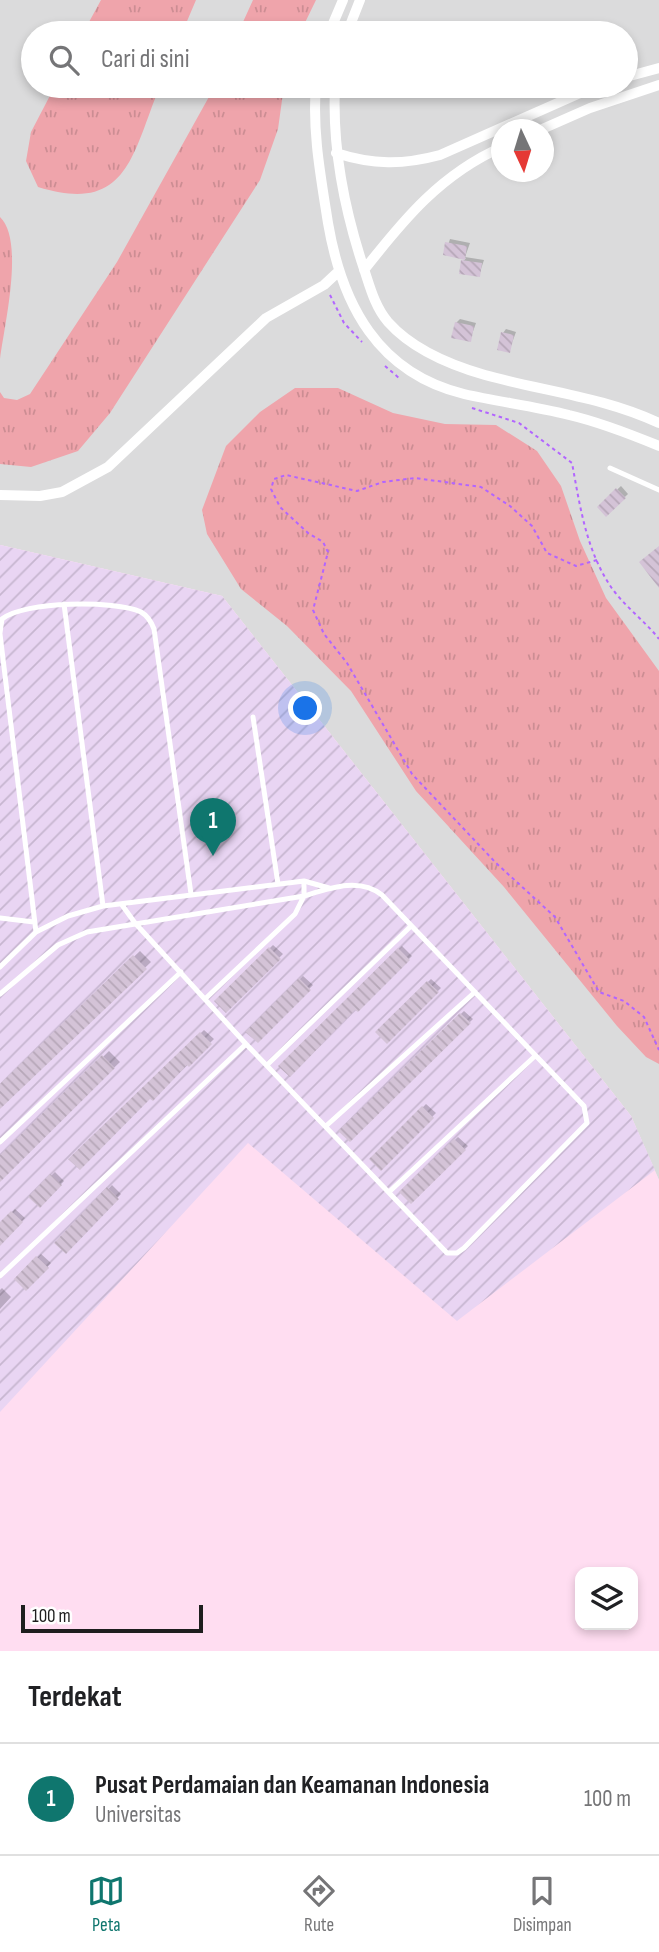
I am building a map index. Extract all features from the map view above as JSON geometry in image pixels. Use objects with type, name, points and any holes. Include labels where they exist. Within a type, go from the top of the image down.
[{"type":"street","points":[[334,21],[343,0]]},
{"type":"street","points":[[352,21],[360,0]]},
{"type":"street","points":[[638,74],[659,68]]},
{"type":"street","points":[[638,92],[659,85]]},
{"type":"street","points":[[316,98],[318,154],[340,271],[366,329],[389,356],[413,373],[462,393],[570,415],[659,446]]},
{"type":"street","points":[[335,98],[337,153],[352,235],[375,301],[386,320],[405,339],[424,350],[481,374],[618,407],[659,423]]},
{"type":"street","points":[[337,153],[365,163],[415,162],[440,155],[569,98]]},
{"type":"street","points":[[554,124],[620,98]]},
{"type":"street","points":[[364,270],[410,212],[432,190],[457,171],[491,153]]},
{"type":"street","points":[[0,495],[40,496],[62,492],[108,467],[267,318],[324,285],[340,271]]},
{"type":"lane","points":[[610,468],[659,490]]},
{"type":"lane","points":[[64,604],[103,906]]},
{"type":"lane","points":[[36,932],[0,634],[2,619],[11,614],[64,604],[106,604],[144,613],[155,629],[191,894]]},
{"type":"lane","points":[[253,717],[278,884]]},
{"type":"lane","points":[[205,999],[295,914],[304,896],[304,881]]},
{"type":"lane","points":[[0,967],[36,932],[68,916],[103,906],[304,881],[329,888]]},
{"type":"lane","points":[[0,994],[58,945],[73,937],[135,923],[304,896],[329,888],[367,885],[382,895],[534,1057],[584,1106],[587,1123],[464,1248],[457,1253],[447,1253],[246,1044],[135,923],[122,905]]},
{"type":"lane","points":[[0,918],[34,922]]},
{"type":"lane","points":[[268,1064],[410,927]]},
{"type":"lane","points":[[0,1142],[181,972]]},
{"type":"lane","points":[[326,1126],[475,992]]},
{"type":"lane","points":[[0,1276],[246,1044]]},
{"type":"lane","points":[[389,1192],[534,1057]]},
{"type":"path","points":[[324,285],[344,323],[368,349]]},
{"type":"path","points":[[384,366],[404,380]]},
{"type":"path","points":[[472,408],[519,423],[572,463],[587,538],[597,560],[611,588],[659,639]]},
{"type":"path","points":[[597,560],[576,566],[547,553],[532,526],[510,506],[481,487],[415,478],[383,482],[357,491],[286,475],[274,479],[271,489],[280,507],[308,533],[323,541],[328,552],[313,610],[324,634],[347,663],[412,774],[496,863],[555,917],[599,992],[624,1001],[644,1017],[659,1050]]},
{"type":"shaded area","points":[[0,0],[659,0],[659,1180],[631,1116],[222,596],[0,545]]},
{"type":"shaded area","points":[[0,545],[222,596],[631,1116],[659,1180],[659,1651],[0,1651]]},
{"type":"shaded area","points":[[0,545],[222,596],[631,1116],[655,1170],[457,1321],[248,1143],[0,1412]]},
{"type":"green space","points":[[101,0],[196,0],[187,21],[90,21]]},
{"type":"green space","points":[[253,0],[316,0],[306,21],[243,21]]},
{"type":"green space","points":[[49,98],[156,98],[133,155],[122,173],[109,185],[91,193],[68,193],[38,187],[26,161],[31,132]]},
{"type":"green space","points":[[208,98],[282,98],[278,129],[260,180],[110,413],[78,451],[31,467],[0,464],[0,392],[4,398],[17,400],[30,394],[117,262]]},
{"type":"green space","points":[[0,217],[7,229],[12,264],[0,359]]},
{"type":"green space","points":[[295,388],[338,388],[393,413],[445,424],[496,425],[537,451],[561,486],[580,541],[606,598],[659,671],[659,1064],[646,1057],[617,1026],[504,887],[416,791],[351,691],[287,626],[241,589],[207,534],[202,510],[226,446],[260,412]]},
{"type":"building","points":[[445,242],[467,246],[465,260],[443,255]]},
{"type":"building","points":[[461,260],[482,263],[480,277],[459,274]]},
{"type":"building","points":[[455,322],[474,326],[471,342],[451,338]]},
{"type":"building","points":[[501,332],[514,335],[510,353],[497,350]]},
{"type":"building","points":[[616,488],[626,498],[606,517],[597,507]]},
{"type":"building","points":[[659,546],[659,588],[639,562]]},
{"type":"building","points":[[269,947],[281,959],[226,1013],[214,1001]]},
{"type":"building","points":[[398,948],[410,960],[358,1012],[355,1010],[290,1077],[278,1066]]},
{"type":"building","points":[[133,955],[147,969],[0,1109],[0,1084]]},
{"type":"building","points":[[299,978],[311,990],[258,1043],[245,1032]]},
{"type":"building","points":[[427,981],[439,992],[387,1044],[375,1032]]},
{"type":"building","points":[[460,1013],[471,1023],[350,1142],[338,1131]]},
{"type":"building","points":[[200,1032],[212,1044],[189,1067],[187,1065],[153,1101],[150,1099],[80,1170],[68,1159]]},
{"type":"building","points":[[102,1055],[115,1068],[0,1182],[0,1155]]},
{"type":"building","points":[[422,1106],[434,1118],[381,1171],[369,1159]]},
{"type":"building","points":[[454,1139],[466,1150],[411,1204],[399,1192]]},
{"type":"building","points":[[50,1174],[62,1185],[40,1208],[28,1197]]},
{"type":"building","points":[[107,1187],[119,1199],[66,1254],[54,1243]]},
{"type":"building","points":[[11,1211],[23,1222],[0,1246],[0,1222]]},
{"type":"building","points":[[36,1256],[49,1268],[26,1291],[14,1279]]},
{"type":"place","name":"Pusat Perdamaian dan Keamanan Indonesia","points":[[213,856]]}]
